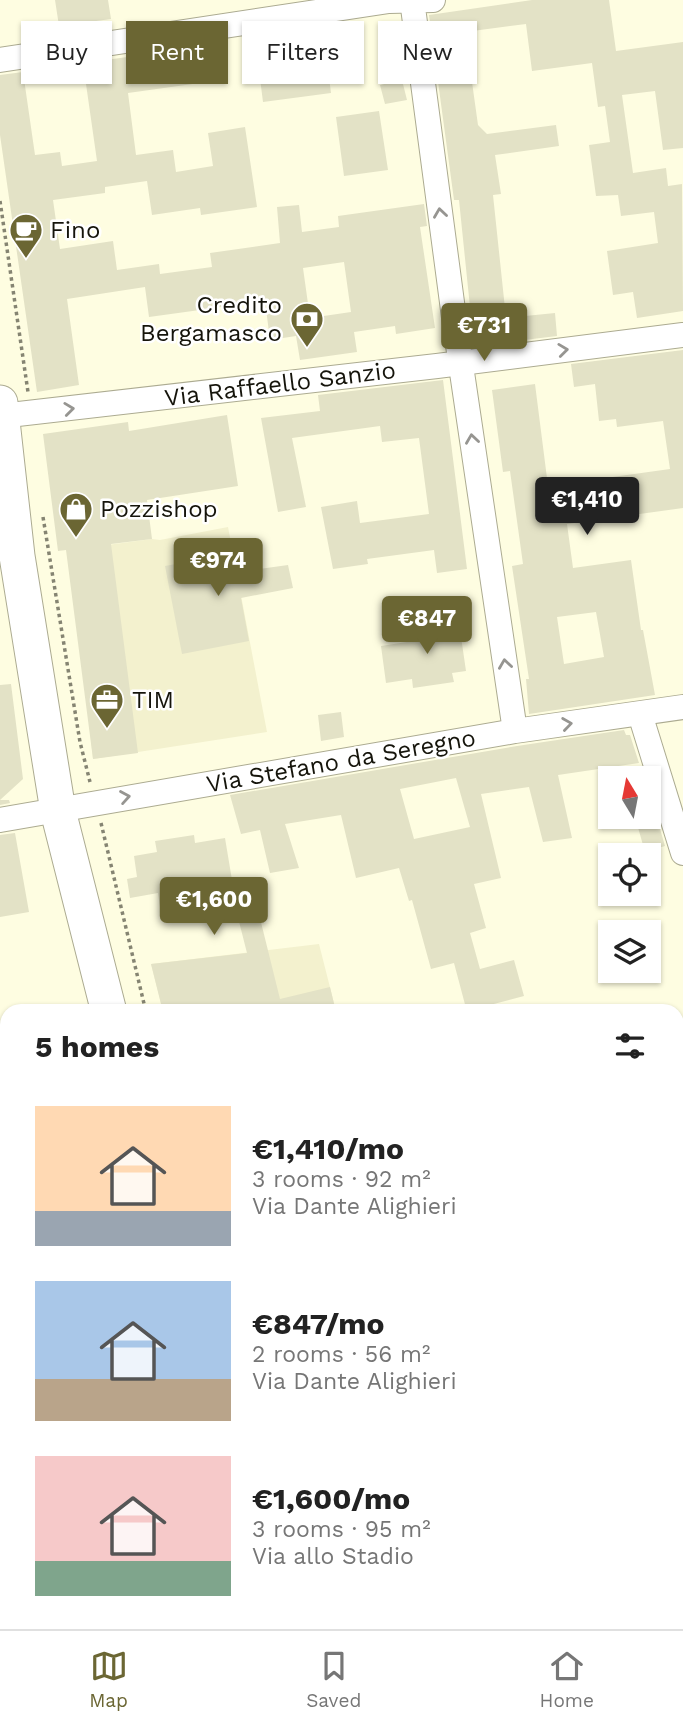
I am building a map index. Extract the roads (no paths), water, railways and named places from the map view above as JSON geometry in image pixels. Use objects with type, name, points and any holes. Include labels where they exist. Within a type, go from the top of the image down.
[{"type":"main road","points":[[8,412],[17,556],[58,811],[107,1004]]},
{"type":"street","points":[[0,60],[389,1],[419,1],[461,363],[515,731]]},
{"type":"street","name":"Via Raffaello Sanzio","points":[[8,412],[461,363],[683,335]]},
{"type":"street","name":"Via Stefano da Seregno","points":[[0,820],[515,731],[683,707]]},
{"type":"street","points":[[640,714],[683,853]]},
{"type":"place","name":"Fino","points":[[26,260]]},
{"type":"place","name":"Credito Bergamasco","points":[[307,349]]},
{"type":"place","name":"Pozzishop","points":[[76,539]]},
{"type":"place","name":"TIM","points":[[107,730]]}]
